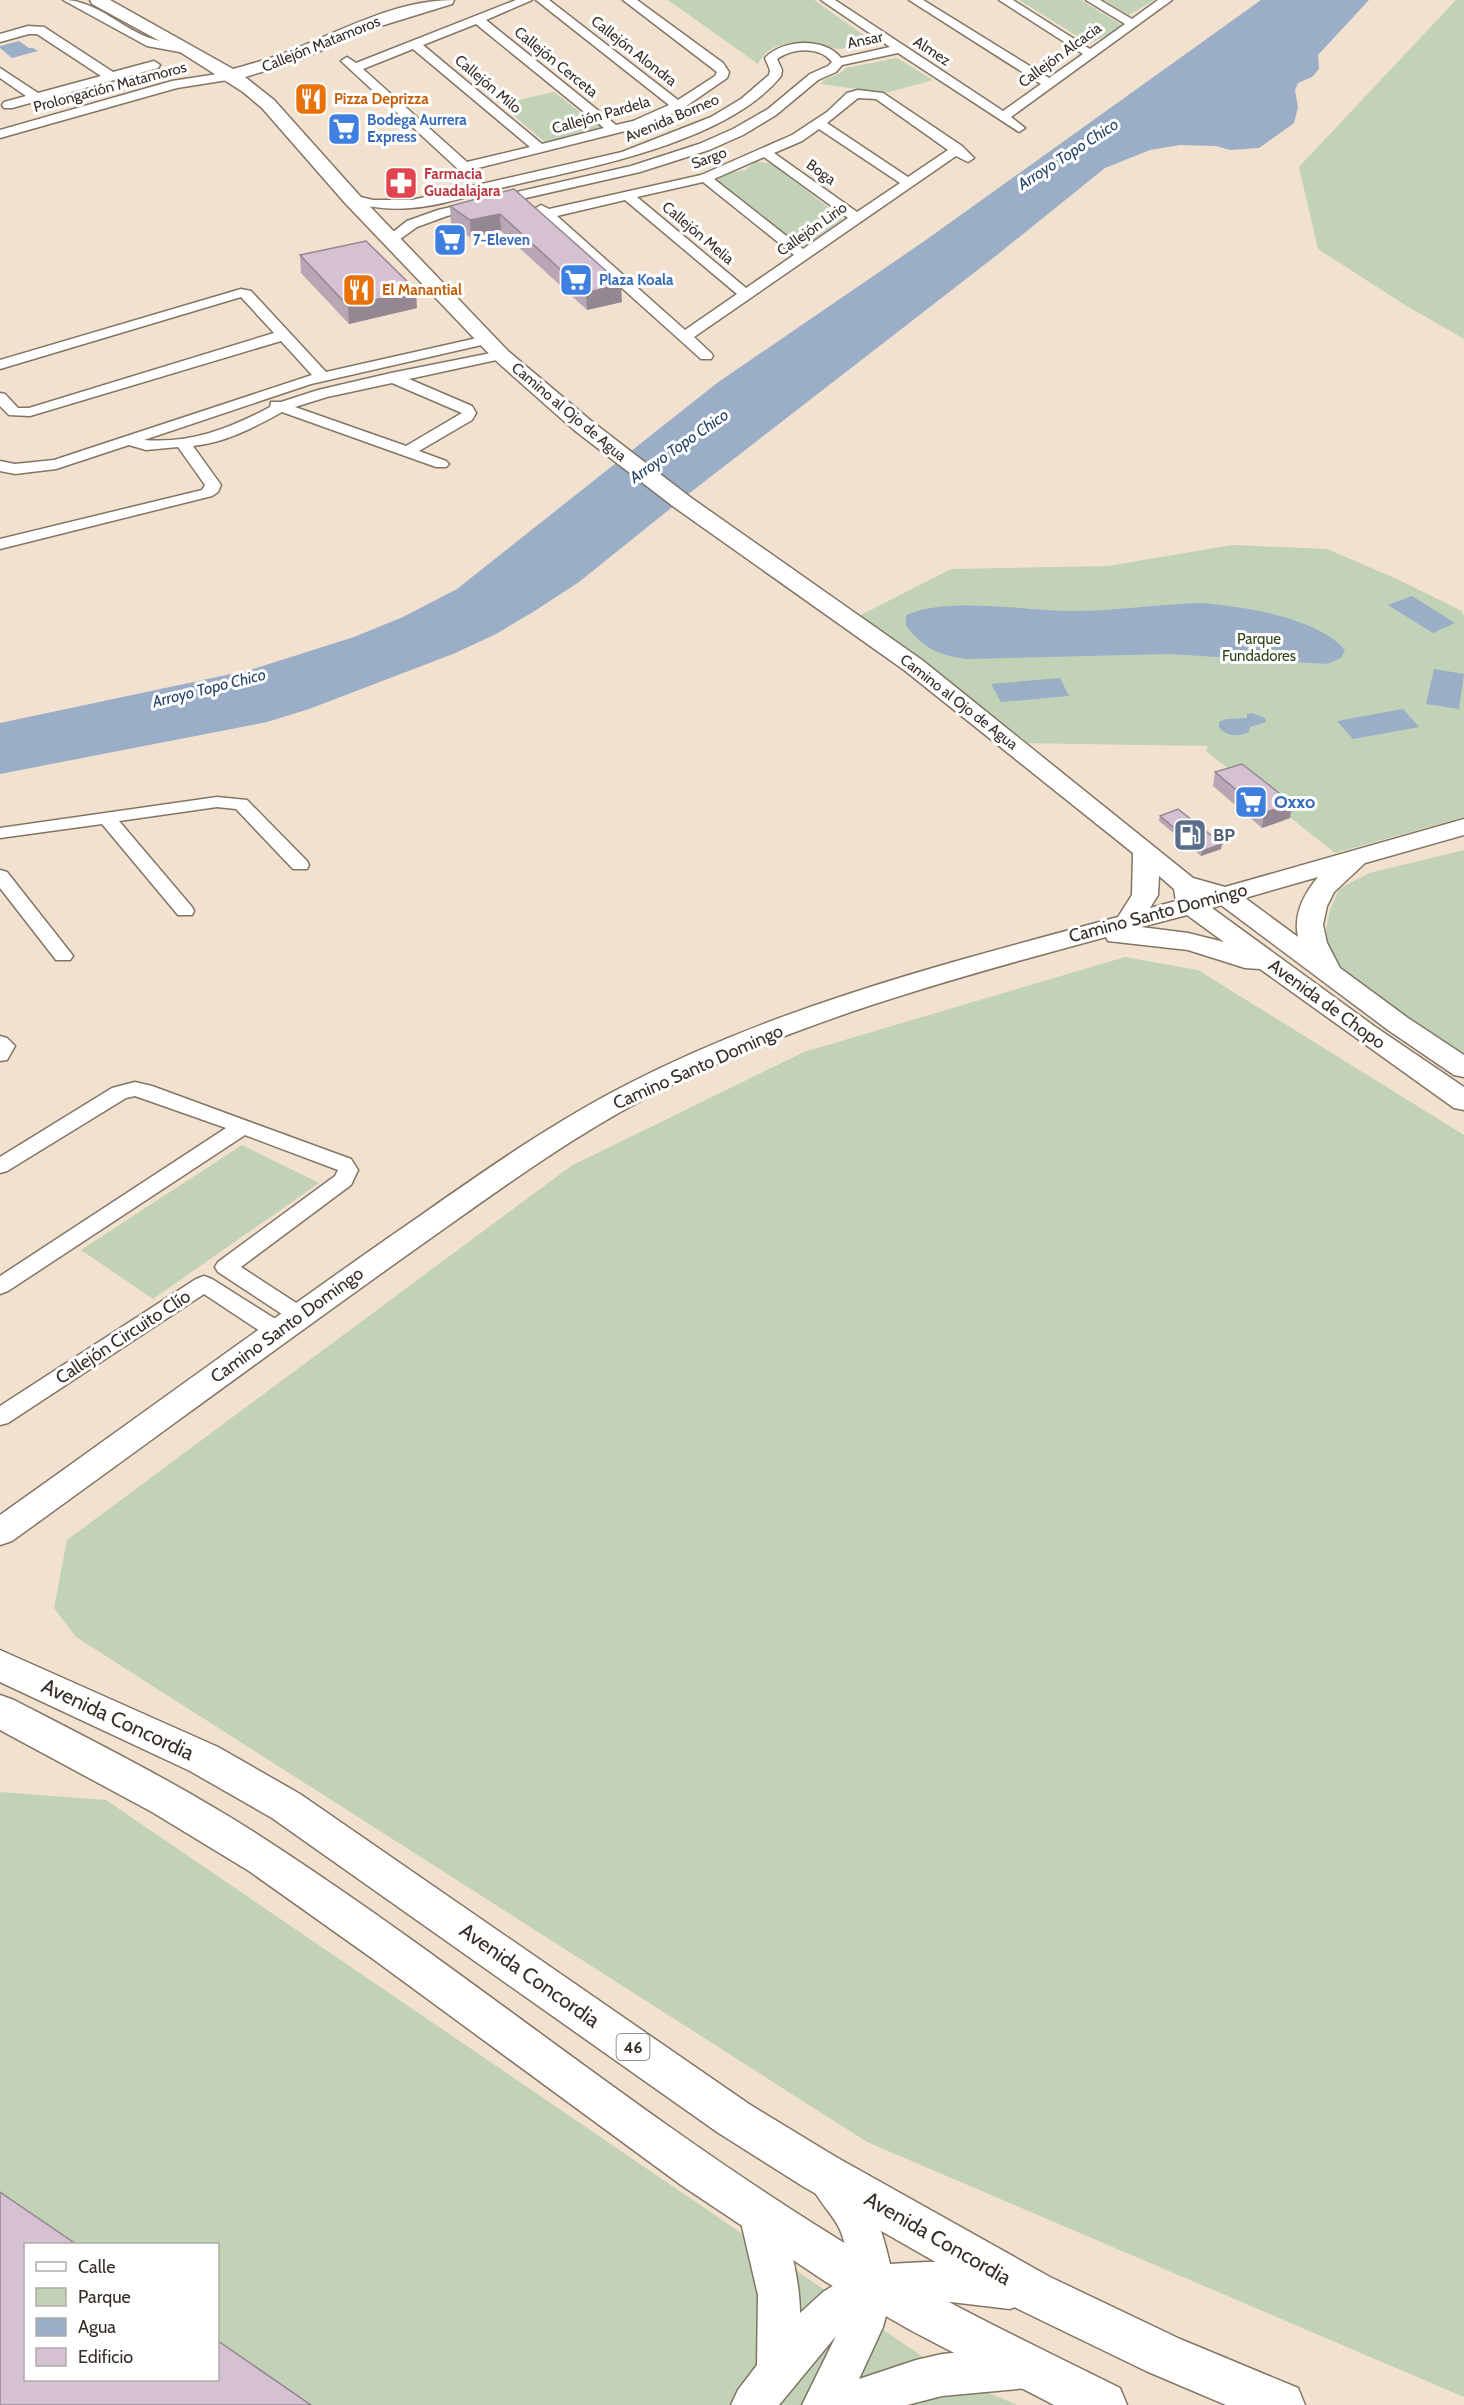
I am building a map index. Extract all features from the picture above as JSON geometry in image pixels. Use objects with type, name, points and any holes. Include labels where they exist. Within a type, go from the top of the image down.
[{"type":"main road","name":"Avenida Concordia","points":[[3,1666],[204,1758],[286,1806],[733,2118],[820,2172],[1034,2293],[1163,2355],[1281,2405]]},
{"type":"main road","points":[[0,1711],[150,1790],[263,1859],[760,2214],[873,2286],[1103,2405]]},
{"type":"street","points":[[69,0],[151,43],[185,49]]},
{"type":"street","name":"Camino al Ojo de Agua","points":[[98,0],[230,76],[268,104],[352,199],[486,340],[582,425],[682,502],[913,665],[1146,851],[1188,894]]},
{"type":"street","name":"Callejón Matamoros","points":[[230,76],[288,58],[365,25],[446,0]]},
{"type":"street","points":[[354,68],[526,0]]},
{"type":"street","name":"Callejón Alondra","points":[[542,0],[678,106]]},
{"type":"street","name":"Callejón Pardela","points":[[464,167],[637,124],[678,106],[718,81],[723,72],[719,66],[629,0]]},
{"type":"street","name":"Almez","points":[[827,0],[1019,128]]},
{"type":"street","points":[[915,0],[1048,83]]},
{"type":"street","points":[[1005,0],[1089,53]]},
{"type":"street","points":[[1092,0],[1131,23]]},
{"type":"street","name":"Callejón Alcacia","points":[[1003,117],[1089,53],[1166,0]]},
{"type":"street","name":"Callejón Cerceta","points":[[477,19],[614,130]]},
{"type":"street","points":[[0,38],[28,30],[40,30],[112,77]]},
{"type":"street","name":"Ansar","points":[[835,58],[888,41]]},
{"type":"street","name":"Callejón Milo","points":[[414,44],[540,149]]},
{"type":"street","name":"Avenida Borneo","points":[[352,199],[373,204],[399,205],[432,200],[615,158],[669,140],[734,110],[775,76],[776,70],[771,58],[778,52],[792,48],[808,48],[835,58],[832,69],[814,76],[772,112],[704,147],[635,169],[443,213],[412,224],[391,239]]},
{"type":"street","name":"Ansar","points":[[835,58],[899,49]]},
{"type":"street","points":[[344,58],[476,177]]},
{"type":"street","points":[[8,105],[154,65]]},
{"type":"street","points":[[0,72],[36,98]]},
{"type":"street","name":"Prolongación Matamoros","points":[[0,134],[176,84],[230,76]]},
{"type":"street","name":"Sargo","points":[[547,214],[705,178],[766,153],[820,124],[851,96],[864,93],[879,96],[963,153]]},
{"type":"street","points":[[658,116],[718,141]]},
{"type":"street","points":[[637,124],[669,140]]},
{"type":"street","points":[[820,124],[909,183]]},
{"type":"street","points":[[704,147],[740,164]]},
{"type":"street","name":"Boga","points":[[766,153],[857,218]]},
{"type":"street","name":"Callejón Lirio","points":[[686,336],[909,183],[963,153]]},
{"type":"street","points":[[684,154],[720,172]]},
{"type":"street","points":[[705,178],[803,255]]},
{"type":"street","name":"Callejón Melia","points":[[629,197],[746,295]]},
{"type":"street","points":[[432,200],[443,213]]},
{"type":"street","points":[[534,204],[706,356]]},
{"type":"street","points":[[0,365],[236,293],[246,294],[322,377]]},
{"type":"street","points":[[0,397],[14,412],[30,412],[284,335]]},
{"type":"street","points":[[0,481],[8,467],[56,464],[322,377],[486,340]]},
{"type":"street","points":[[128,439],[146,445],[183,443],[220,437],[280,407],[338,388],[501,355]]},
{"type":"street","points":[[378,364],[392,377],[470,412],[467,417],[407,452]]},
{"type":"street","points":[[260,397],[280,407],[441,464]]},
{"type":"street","points":[[0,543],[207,493],[213,489],[213,485],[183,443]]},
{"type":"street","points":[[0,834],[106,817],[217,802],[235,802],[241,804],[300,865]]},
{"type":"street","points":[[106,817],[185,911]]},
{"type":"street","name":"Camino Santo Domingo","points":[[0,1532],[288,1323],[504,1173],[564,1133],[638,1091],[782,1029],[878,993],[1073,936],[1128,923],[1188,894],[1224,895],[1464,826]]},
{"type":"street","points":[[1128,923],[1145,895],[1146,851]]},
{"type":"street","points":[[1331,974],[1313,941],[1310,926],[1311,913],[1327,883],[1350,863],[1367,853]]},
{"type":"street","points":[[0,876],[63,956]]},
{"type":"street","name":"Avenida de Chopo","points":[[1188,894],[1287,974],[1364,1032],[1464,1101]]},
{"type":"street","name":"Avenida de Chopo","points":[[1224,895],[1464,1068]]},
{"type":"street","points":[[1073,936],[1118,934],[1170,938],[1247,958],[1287,974]]},
{"type":"street","points":[[0,1042],[6,1046],[0,1055]]},
{"type":"street","points":[[0,1166],[114,1095],[128,1090],[145,1091],[344,1164],[348,1170],[344,1180],[226,1267],[288,1323]]},
{"type":"street","points":[[0,1286],[243,1127]]},
{"type":"street","name":"Callejón Circuito Clío","points":[[0,1417],[204,1284],[288,1323]]},
{"type":"street","points":[[0,1514],[52,1495]]},
{"type":"street","points":[[820,2172],[852,2211],[864,2239],[873,2286],[862,2327],[824,2405]]},
{"type":"street","points":[[760,2214],[779,2295],[778,2372]]},
{"type":"street","points":[[753,2405],[822,2319],[849,2298],[873,2286],[940,2280],[972,2282],[1034,2293]]},
{"type":"street","points":[[845,2405],[916,2380],[942,2375],[1028,2367]]},
{"type":"green space","points":[[668,0],[814,0],[872,41],[840,49],[812,44],[785,44],[769,50],[758,64]]},
{"type":"green space","points":[[1019,0],[1081,0],[1123,26],[1090,44]]},
{"type":"green space","points":[[1104,0],[1154,0],[1129,15]]},
{"type":"green space","points":[[1456,0],[1464,0],[1464,339],[1405,305],[1318,249],[1299,167]]},
{"type":"green space","points":[[897,58],[933,80],[886,93],[820,84],[846,68]]},
{"type":"green space","points":[[554,92],[603,129],[545,142],[500,104]]},
{"type":"green space","points":[[755,162],[771,163],[843,219],[807,244],[795,242],[716,181],[724,174],[746,170]]},
{"type":"green space","name":"Parque Fundadores","points":[[1232,545],[1327,549],[1397,579],[1462,611],[1464,616],[1464,817],[1335,853],[1206,751],[1208,746],[1011,743],[851,620],[951,569],[1108,566]]},
{"type":"green space","points":[[1464,850],[1464,1057],[1418,1028],[1331,963],[1323,944],[1330,910],[1339,889],[1369,873]]},
{"type":"green space","points":[[1125,957],[1198,970],[1464,1135],[1464,2397],[867,2142],[76,1637],[54,1608],[67,1540],[571,1166],[804,1052]]},
{"type":"green space","points":[[242,1145],[319,1183],[153,1299],[81,1250]]},
{"type":"green space","points":[[0,1792],[106,1800],[954,2378],[1017,2405],[0,2405]]},
{"type":"water","name":"Arroyo Topo Chico","points":[[1261,0],[1369,0],[1318,55],[1319,69],[1312,77],[1298,83],[1295,90],[1298,107],[1294,123],[1259,148],[1230,150],[1216,146],[1180,145],[1150,150],[1105,168],[579,582],[533,612],[496,634],[453,654],[309,709],[267,722],[0,774],[0,723],[250,670],[354,637],[403,617],[457,589],[717,383],[923,242]]},
{"type":"water","points":[[19,41],[38,51],[12,58],[0,48],[0,46]]},
{"type":"water","points":[[1412,596],[1455,623],[1433,633],[1388,605]]},
{"type":"water","points":[[1201,603],[1258,611],[1299,622],[1333,639],[1345,650],[1341,658],[1327,664],[1170,654],[967,659],[933,650],[919,640],[906,626],[906,615],[944,606],[965,605],[1072,611]]},
{"type":"water","points":[[1434,669],[1464,674],[1459,709],[1426,704]]},
{"type":"water","points":[[1060,678],[1069,696],[1001,702],[991,684]]},
{"type":"water","points":[[1403,709],[1419,727],[1353,739],[1337,721]]},
{"type":"water","points":[[1252,713],[1265,718],[1266,722],[1250,727],[1249,732],[1240,735],[1225,733],[1219,727],[1219,722],[1226,719],[1247,718],[1247,714]]},
{"type":"building","points":[[514,189],[621,284],[586,293],[500,214],[470,220],[450,206]]},
{"type":"building","points":[[366,241],[416,290],[348,306],[300,255]]},
{"type":"building","points":[[1242,764],[1292,803],[1264,813],[1215,772]]},
{"type":"building","name":"BP","points":[[1178,809],[1222,844],[1202,851],[1160,816]]},
{"type":"building","points":[[0,2192],[75,2243],[24,2243],[24,2381],[219,2381],[219,2342],[311,2405],[0,2405]]},
{"type":"place","name":"Pizza Deprizza","points":[[311,99]]},
{"type":"place","name":"Bodega Aurrera Express","points":[[344,129]]},
{"type":"place","name":"Farmacia Guadalajara","points":[[401,183]]},
{"type":"place","name":"7-Eleven","points":[[450,240]]},
{"type":"place","name":"Plaza Koala","points":[[576,280]]},
{"type":"place","name":"El Manantial","points":[[359,290]]},
{"type":"place","name":"Oxxo","points":[[1251,802]]},
{"type":"place","name":"BP","points":[[1190,835]]}]
